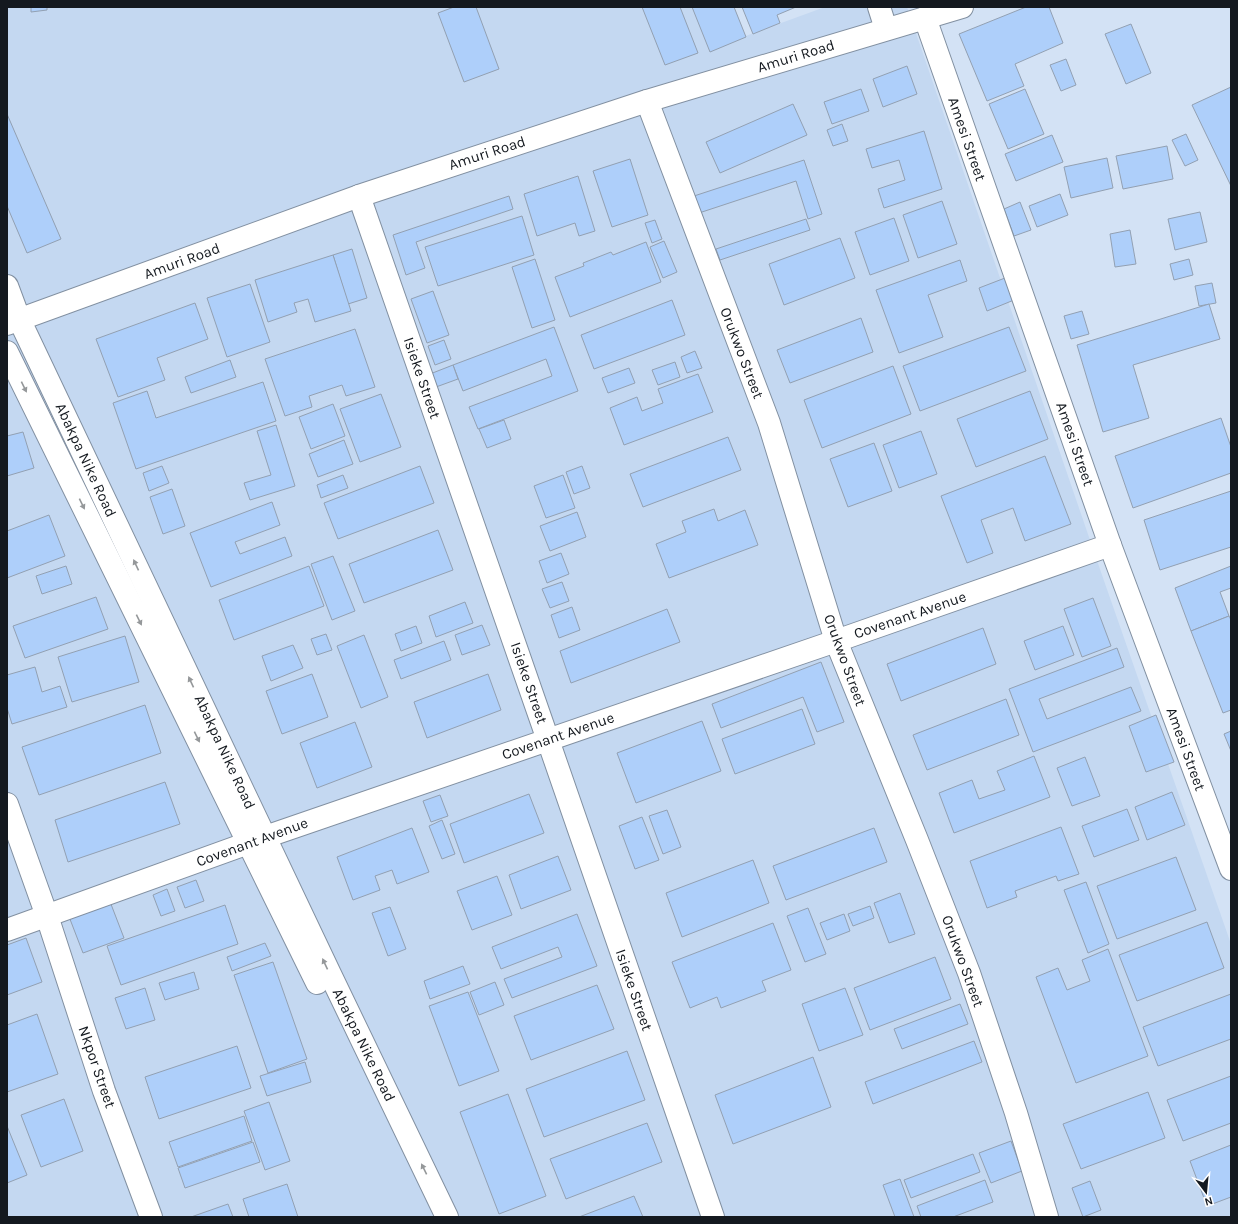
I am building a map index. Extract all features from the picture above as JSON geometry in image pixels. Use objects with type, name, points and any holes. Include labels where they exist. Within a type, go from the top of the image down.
[{"type":"street","points":[[879,7],[886,29]]},
{"type":"street","name":"Amuri Road","points":[[13,322],[358,196],[647,101],[962,7]]},
{"type":"street","name":"Amesi Street","points":[[925,18],[1110,545],[1231,869]]},
{"type":"street","name":"Orukwo Street","points":[[647,101],[769,423],[836,641],[969,973],[1016,1113],[1047,1217]]},
{"type":"street","name":"Isieke Street","points":[[358,196],[713,1217]]},
{"type":"street","name":"Abakpa Nike Road","points":[[7,286],[13,322],[257,840],[432,1217]]},
{"type":"street","name":"Abakpa Nike Road","points":[[7,352],[257,840],[447,1217]]},
{"type":"street","name":"Covenant Avenue","points":[[7,930],[257,840],[1110,545]]},
{"type":"street","name":"Nkpor Street","points":[[7,804],[47,916],[104,1091],[150,1217]]},
{"type":"shaded area","points":[[7,7],[730,7],[743,37],[825,7],[907,7],[1102,575],[1231,944],[1231,1217],[7,1217]]},
{"type":"building","points":[[31,7],[47,7],[47,10],[31,12]]},
{"type":"building","points":[[454,7],[476,7],[499,69],[464,82],[438,13]]},
{"type":"building","points":[[642,7],[680,7],[698,53],[665,65]]},
{"type":"building","points":[[692,7],[734,7],[746,37],[710,52]]},
{"type":"building","points":[[742,7],[796,7],[777,15],[780,23],[753,34]]},
{"type":"building","points":[[1026,7],[1049,7],[1063,43],[1015,64],[1024,86],[987,101],[959,34]]},
{"type":"building","points":[[1131,24],[1151,73],[1126,84],[1105,34]]},
{"type":"building","points":[[1066,59],[1076,85],[1061,91],[1050,65]]},
{"type":"building","points":[[907,66],[917,94],[883,107],[873,79]]},
{"type":"building","points":[[1231,87],[1231,186],[1192,105]]},
{"type":"building","points":[[861,89],[869,111],[832,124],[824,102]]},
{"type":"building","points":[[1025,89],[1044,134],[1008,149],[989,104]]},
{"type":"building","points":[[793,104],[807,135],[720,173],[706,142]]},
{"type":"building","points":[[7,114],[61,239],[27,253],[7,206]]},
{"type":"building","points":[[842,124],[848,141],[833,146],[827,130]]},
{"type":"building","points":[[924,131],[942,189],[884,208],[878,189],[905,180],[899,160],[872,168],[866,149]]},
{"type":"building","points":[[1186,134],[1198,160],[1185,166],[1172,140]]},
{"type":"building","points":[[1052,135],[1063,162],[1016,181],[1005,154]]},
{"type":"building","points":[[1167,146],[1173,179],[1123,189],[1116,156]]},
{"type":"building","points":[[1107,158],[1113,188],[1071,198],[1064,167]]},
{"type":"building","points":[[630,159],[648,215],[612,227],[593,171]]},
{"type":"building","points":[[804,160],[822,214],[808,219],[796,181],[699,213],[694,196]]},
{"type":"building","points":[[578,176],[595,231],[579,236],[575,223],[537,236],[524,194]]},
{"type":"building","points":[[1060,194],[1068,215],[1037,227],[1029,206]]},
{"type":"building","points":[[509,196],[513,209],[416,242],[425,268],[406,275],[393,235]]},
{"type":"building","points":[[942,201],[957,244],[918,258],[903,215]]},
{"type":"building","points":[[1020,202],[1031,230],[1014,236],[1004,209]]},
{"type":"building","points":[[1200,212],[1207,242],[1175,250],[1168,219]]},
{"type":"building","points":[[522,216],[534,255],[438,286],[425,247]]},
{"type":"building","points":[[894,218],[909,261],[870,275],[855,232]]},
{"type":"building","points":[[806,219],[810,230],[720,260],[716,249]]},
{"type":"building","points":[[655,220],[662,239],[652,243],[645,223]]},
{"type":"building","points":[[1130,230],[1136,264],[1115,267],[1110,234]]},
{"type":"building","points":[[840,238],[855,278],[784,305],[769,264]]},
{"type":"building","points":[[664,241],[677,272],[663,278],[650,247]]},
{"type":"building","points":[[646,242],[661,282],[570,317],[555,277],[584,266],[583,263],[611,252],[613,255]]},
{"type":"building","points":[[352,249],[367,298],[348,304],[333,255]]},
{"type":"building","points":[[333,255],[351,311],[315,322],[308,299],[294,303],[297,312],[268,322],[255,280]]},
{"type":"building","points":[[535,259],[555,320],[532,328],[512,267]]},
{"type":"building","points":[[1189,259],[1193,275],[1174,280],[1170,264]]},
{"type":"building","points":[[960,260],[967,281],[928,295],[943,337],[899,353],[876,290]]},
{"type":"building","points":[[1005,278],[1014,300],[987,311],[979,288]]},
{"type":"building","points":[[1212,283],[1216,303],[1199,306],[1195,286]]},
{"type":"building","points":[[250,284],[270,342],[227,357],[207,298]]},
{"type":"building","points":[[433,291],[449,335],[427,343],[411,299]]},
{"type":"building","points":[[672,300],[685,335],[594,369],[581,335]]},
{"type":"building","points":[[195,303],[208,339],[157,358],[165,380],[118,397],[96,339]]},
{"type":"building","points":[[1209,304],[1220,339],[1133,365],[1149,418],[1103,432],[1077,345]]},
{"type":"building","points":[[1082,311],[1089,334],[1071,339],[1064,316]]},
{"type":"building","points":[[861,318],[873,352],[790,383],[777,350]]},
{"type":"building","points":[[554,327],[578,391],[478,429],[469,407],[552,376],[546,359],[463,391],[453,365]]},
{"type":"building","points":[[1009,327],[1026,371],[920,411],[903,366]]},
{"type":"building","points":[[355,329],[375,387],[346,396],[342,385],[309,396],[312,407],[285,416],[265,359]]},
{"type":"building","points":[[444,340],[451,359],[435,365],[428,346]]},
{"type":"building","points":[[695,351],[702,368],[687,373],[681,357]]},
{"type":"building","points":[[230,360],[236,377],[191,393],[185,377]]},
{"type":"building","points":[[675,362],[680,377],[658,385],[652,370]]},
{"type":"building","points":[[453,365],[458,379],[436,387],[430,374]]},
{"type":"building","points":[[893,366],[911,414],[822,448],[804,400]]},
{"type":"building","points":[[629,368],[635,383],[608,393],[602,378]]},
{"type":"building","points":[[698,374],[713,412],[624,445],[610,408],[637,397],[642,411],[663,403],[658,389]]},
{"type":"building","points":[[263,382],[276,421],[136,469],[113,403],[147,391],[156,418]]},
{"type":"building","points":[[1030,391],[1048,439],[976,467],[957,419]]},
{"type":"building","points":[[381,394],[401,447],[360,462],[340,409]]},
{"type":"building","points":[[333,404],[345,436],[311,449],[299,417]]},
{"type":"building","points":[[1221,418],[1231,447],[1231,473],[1133,508],[1115,456]]},
{"type":"building","points":[[504,420],[511,439],[487,448],[479,429]]},
{"type":"building","points":[[276,425],[295,486],[250,500],[244,483],[271,475],[257,431]]},
{"type":"building","points":[[921,431],[937,474],[899,488],[883,445]]},
{"type":"building","points":[[23,432],[34,468],[7,476],[7,436]]},
{"type":"building","points":[[728,437],[741,470],[643,507],[630,474]]},
{"type":"building","points":[[344,440],[353,464],[318,477],[309,454]]},
{"type":"building","points":[[874,443],[892,491],[848,507],[830,459]]},
{"type":"building","points":[[1045,456],[1071,524],[1025,541],[1013,508],[981,520],[993,553],[967,563],[941,496]]},
{"type":"building","points":[[162,466],[169,483],[149,491],[143,473]]},
{"type":"building","points":[[420,466],[434,503],[338,539],[324,503]]},
{"type":"building","points":[[582,466],[590,488],[574,494],[566,472]]},
{"type":"building","points":[[343,475],[348,488],[321,498],[317,485]]},
{"type":"building","points":[[563,475],[575,508],[546,518],[534,486]]},
{"type":"building","points":[[172,489],[185,526],[163,534],[150,497]]},
{"type":"building","points":[[1231,491],[1231,547],[1160,570],[1144,520]]},
{"type":"building","points":[[272,502],[280,525],[235,542],[240,554],[285,537],[292,556],[211,587],[190,533]]},
{"type":"building","points":[[714,509],[718,521],[745,510],[758,545],[669,578],[656,544],[686,532],[682,521]]},
{"type":"building","points":[[577,512],[586,537],[550,551],[540,526]]},
{"type":"building","points":[[49,515],[65,556],[7,578],[7,531]]},
{"type":"building","points":[[438,530],[453,570],[364,603],[349,564]]},
{"type":"building","points":[[561,553],[569,574],[547,583],[539,561]]},
{"type":"building","points":[[333,556],[355,611],[332,620],[311,564]]},
{"type":"building","points":[[66,566],[72,584],[42,594],[36,576]]},
{"type":"building","points":[[309,566],[324,606],[234,640],[219,600]]},
{"type":"building","points":[[1231,566],[1231,588],[1220,592],[1229,616],[1191,631],[1175,588]]},
{"type":"building","points":[[562,582],[569,601],[550,608],[542,589]]},
{"type":"building","points":[[96,597],[108,629],[25,658],[13,626]]},
{"type":"building","points":[[1093,598],[1111,646],[1082,657],[1064,609]]},
{"type":"building","points":[[465,602],[473,623],[436,637],[429,616]]},
{"type":"building","points":[[572,607],[580,630],[559,638],[551,615]]},
{"type":"building","points":[[667,609],[680,642],[571,683],[560,651]]},
{"type":"building","points":[[1229,616],[1231,620],[1231,710],[1223,713],[1191,631]]},
{"type":"building","points":[[482,625],[490,645],[462,655],[455,635]]},
{"type":"building","points":[[416,626],[422,643],[401,651],[395,634]]},
{"type":"building","points":[[1063,626],[1074,655],[1035,670],[1024,641]]},
{"type":"building","points":[[983,628],[996,664],[901,701],[887,664]]},
{"type":"building","points":[[326,634],[332,650],[317,655],[311,639]]},
{"type":"building","points":[[364,635],[388,697],[361,708],[337,646]]},
{"type":"building","points":[[125,636],[139,682],[72,702],[58,657]]},
{"type":"building","points":[[444,641],[451,660],[401,679],[394,660]]},
{"type":"building","points":[[293,645],[303,668],[271,681],[262,656]]},
{"type":"building","points":[[1117,648],[1124,667],[1039,699],[1047,719],[1131,687],[1141,711],[1033,752],[1009,689]]},
{"type":"building","points":[[821,662],[844,722],[817,732],[803,697],[721,728],[712,704]]},
{"type":"building","points":[[35,667],[42,692],[60,686],[67,707],[12,724],[7,708],[7,675]]},
{"type":"building","points":[[312,674],[328,717],[282,734],[266,691]]},
{"type":"building","points":[[488,674],[501,710],[427,738],[414,702]]},
{"type":"building","points":[[1006,699],[1019,735],[927,770],[913,735]]},
{"type":"building","points":[[145,705],[161,753],[39,795],[22,747]]},
{"type":"building","points":[[802,709],[815,744],[735,774],[722,739]]},
{"type":"building","points":[[1156,715],[1174,762],[1146,772],[1129,726]]},
{"type":"building","points":[[702,721],[721,771],[636,803],[617,753]]},
{"type":"building","points":[[355,722],[372,767],[317,788],[300,743]]},
{"type":"building","points":[[1231,731],[1231,751],[1224,734]]},
{"type":"building","points":[[1034,756],[1050,797],[954,833],[939,793],[972,780],[979,799],[1005,790],[997,771]]},
{"type":"building","points":[[1085,757],[1100,796],[1072,806],[1057,768]]},
{"type":"building","points":[[165,782],[180,824],[68,862],[55,820]]},
{"type":"building","points":[[1172,792],[1185,825],[1147,840],[1135,807]]},
{"type":"building","points":[[529,794],[544,833],[464,863],[450,824]]},
{"type":"building","points":[[440,795],[448,816],[431,822],[423,801]]},
{"type":"building","points":[[1127,809],[1139,840],[1094,857],[1082,826]]},
{"type":"building","points":[[667,810],[681,847],[663,854],[649,816]]},
{"type":"building","points":[[642,817],[659,860],[635,869],[619,826]]},
{"type":"building","points":[[442,820],[455,854],[442,859],[429,826]]},
{"type":"building","points":[[1061,827],[1079,874],[1058,881],[1056,876],[1015,891],[1017,897],[987,908],[970,861]]},
{"type":"building","points":[[412,828],[429,872],[397,884],[392,870],[375,876],[380,890],[353,900],[337,857]]},
{"type":"building","points":[[874,828],[887,862],[786,900],[773,866]]},
{"type":"building","points":[[558,856],[571,890],[521,909],[509,875]]},
{"type":"building","points":[[1176,857],[1196,910],[1117,939],[1097,886]]},
{"type":"building","points":[[753,860],[769,903],[682,937],[666,893]]},
{"type":"building","points":[[497,876],[512,915],[472,930],[457,891]]},
{"type":"building","points":[[196,880],[204,901],[185,908],[177,887]]},
{"type":"building","points":[[1086,882],[1109,944],[1088,953],[1064,890]]},
{"type":"building","points":[[167,889],[175,911],[161,916],[153,895]]},
{"type":"building","points":[[900,893],[915,934],[889,943],[874,903]]},
{"type":"building","points":[[109,899],[124,938],[83,953],[68,914]]},
{"type":"building","points":[[225,905],[238,944],[121,985],[107,946]]},
{"type":"building","points":[[870,906],[874,918],[853,926],[848,914]]},
{"type":"building","points":[[390,907],[406,949],[388,956],[372,913]]},
{"type":"building","points":[[808,908],[826,954],[805,962],[787,916]]},
{"type":"building","points":[[577,914],[597,966],[512,998],[504,979],[562,957],[558,947],[501,969],[492,947]]},
{"type":"building","points":[[844,914],[850,931],[827,940],[820,923]]},
{"type":"building","points":[[1207,922],[1224,968],[1137,1001],[1119,955]]},
{"type":"building","points":[[773,923],[791,970],[762,981],[766,991],[721,1008],[717,997],[690,1008],[672,962]]},
{"type":"building","points":[[26,938],[42,982],[7,995],[7,945]]},
{"type":"building","points":[[265,943],[271,956],[232,971],[227,957]]},
{"type":"building","points":[[1108,949],[1148,1056],[1076,1083],[1036,977],[1058,968],[1067,990],[1090,981],[1082,960]]},
{"type":"building","points":[[935,957],[951,999],[870,1030],[854,988]]},
{"type":"building","points":[[273,962],[307,1059],[268,1073],[234,975]]},
{"type":"building","points":[[463,966],[470,984],[430,999],[424,981]]},
{"type":"building","points":[[194,972],[199,989],[165,1000],[159,983]]},
{"type":"building","points":[[495,982],[504,1005],[479,1015],[470,992]]},
{"type":"building","points":[[597,985],[614,1029],[531,1060],[514,1016]]},
{"type":"building","points":[[145,988],[155,1020],[126,1029],[115,998]]},
{"type":"building","points":[[845,988],[863,1035],[819,1051],[802,1004]]},
{"type":"building","points":[[468,992],[499,1071],[459,1086],[429,1006]]},
{"type":"building","points":[[1231,994],[1231,1039],[1158,1066],[1143,1027]]},
{"type":"building","points":[[960,1004],[968,1024],[902,1049],[894,1029]]},
{"type":"building","points":[[37,1014],[58,1074],[7,1092],[7,1025]]},
{"type":"building","points":[[974,1041],[982,1062],[873,1104],[865,1082]]},
{"type":"building","points":[[237,1046],[251,1088],[159,1119],[145,1077]]},
{"type":"building","points":[[627,1051],[645,1100],[544,1137],[526,1089]]},
{"type":"building","points":[[813,1057],[831,1107],[733,1144],[715,1095]]},
{"type":"building","points":[[305,1062],[311,1082],[267,1096],[260,1076]]},
{"type":"building","points":[[1231,1076],[1231,1123],[1183,1141],[1167,1100]]},
{"type":"building","points":[[1148,1092],[1165,1138],[1081,1169],[1063,1124]]},
{"type":"building","points":[[508,1094],[546,1196],[499,1214],[460,1112]]},
{"type":"building","points":[[64,1099],[83,1151],[41,1167],[21,1115]]},
{"type":"building","points":[[269,1102],[290,1161],[265,1170],[244,1111]]},
{"type":"building","points":[[244,1116],[252,1141],[178,1167],[169,1142]]},
{"type":"building","points":[[647,1123],[662,1162],[566,1199],[550,1159]]},
{"type":"building","points":[[7,1126],[27,1175],[7,1183]]},
{"type":"building","points":[[1011,1141],[1022,1171],[991,1183],[979,1153]]},
{"type":"building","points":[[253,1142],[260,1162],[185,1188],[178,1168]]},
{"type":"building","points":[[1231,1145],[1231,1197],[1207,1206],[1190,1161]]},
{"type":"building","points":[[973,1154],[980,1172],[911,1198],[904,1180]]},
{"type":"building","points":[[900,1179],[914,1217],[895,1217],[883,1185]]},
{"type":"building","points":[[985,1180],[993,1202],[953,1217],[921,1217],[917,1206]]},
{"type":"building","points":[[1090,1181],[1101,1210],[1083,1217],[1072,1188]]},
{"type":"building","points":[[287,1184],[298,1217],[249,1217],[243,1199]]},
{"type":"building","points":[[634,1196],[643,1217],[579,1217]]},
{"type":"building","points":[[228,1204],[233,1217],[191,1217]]}]
